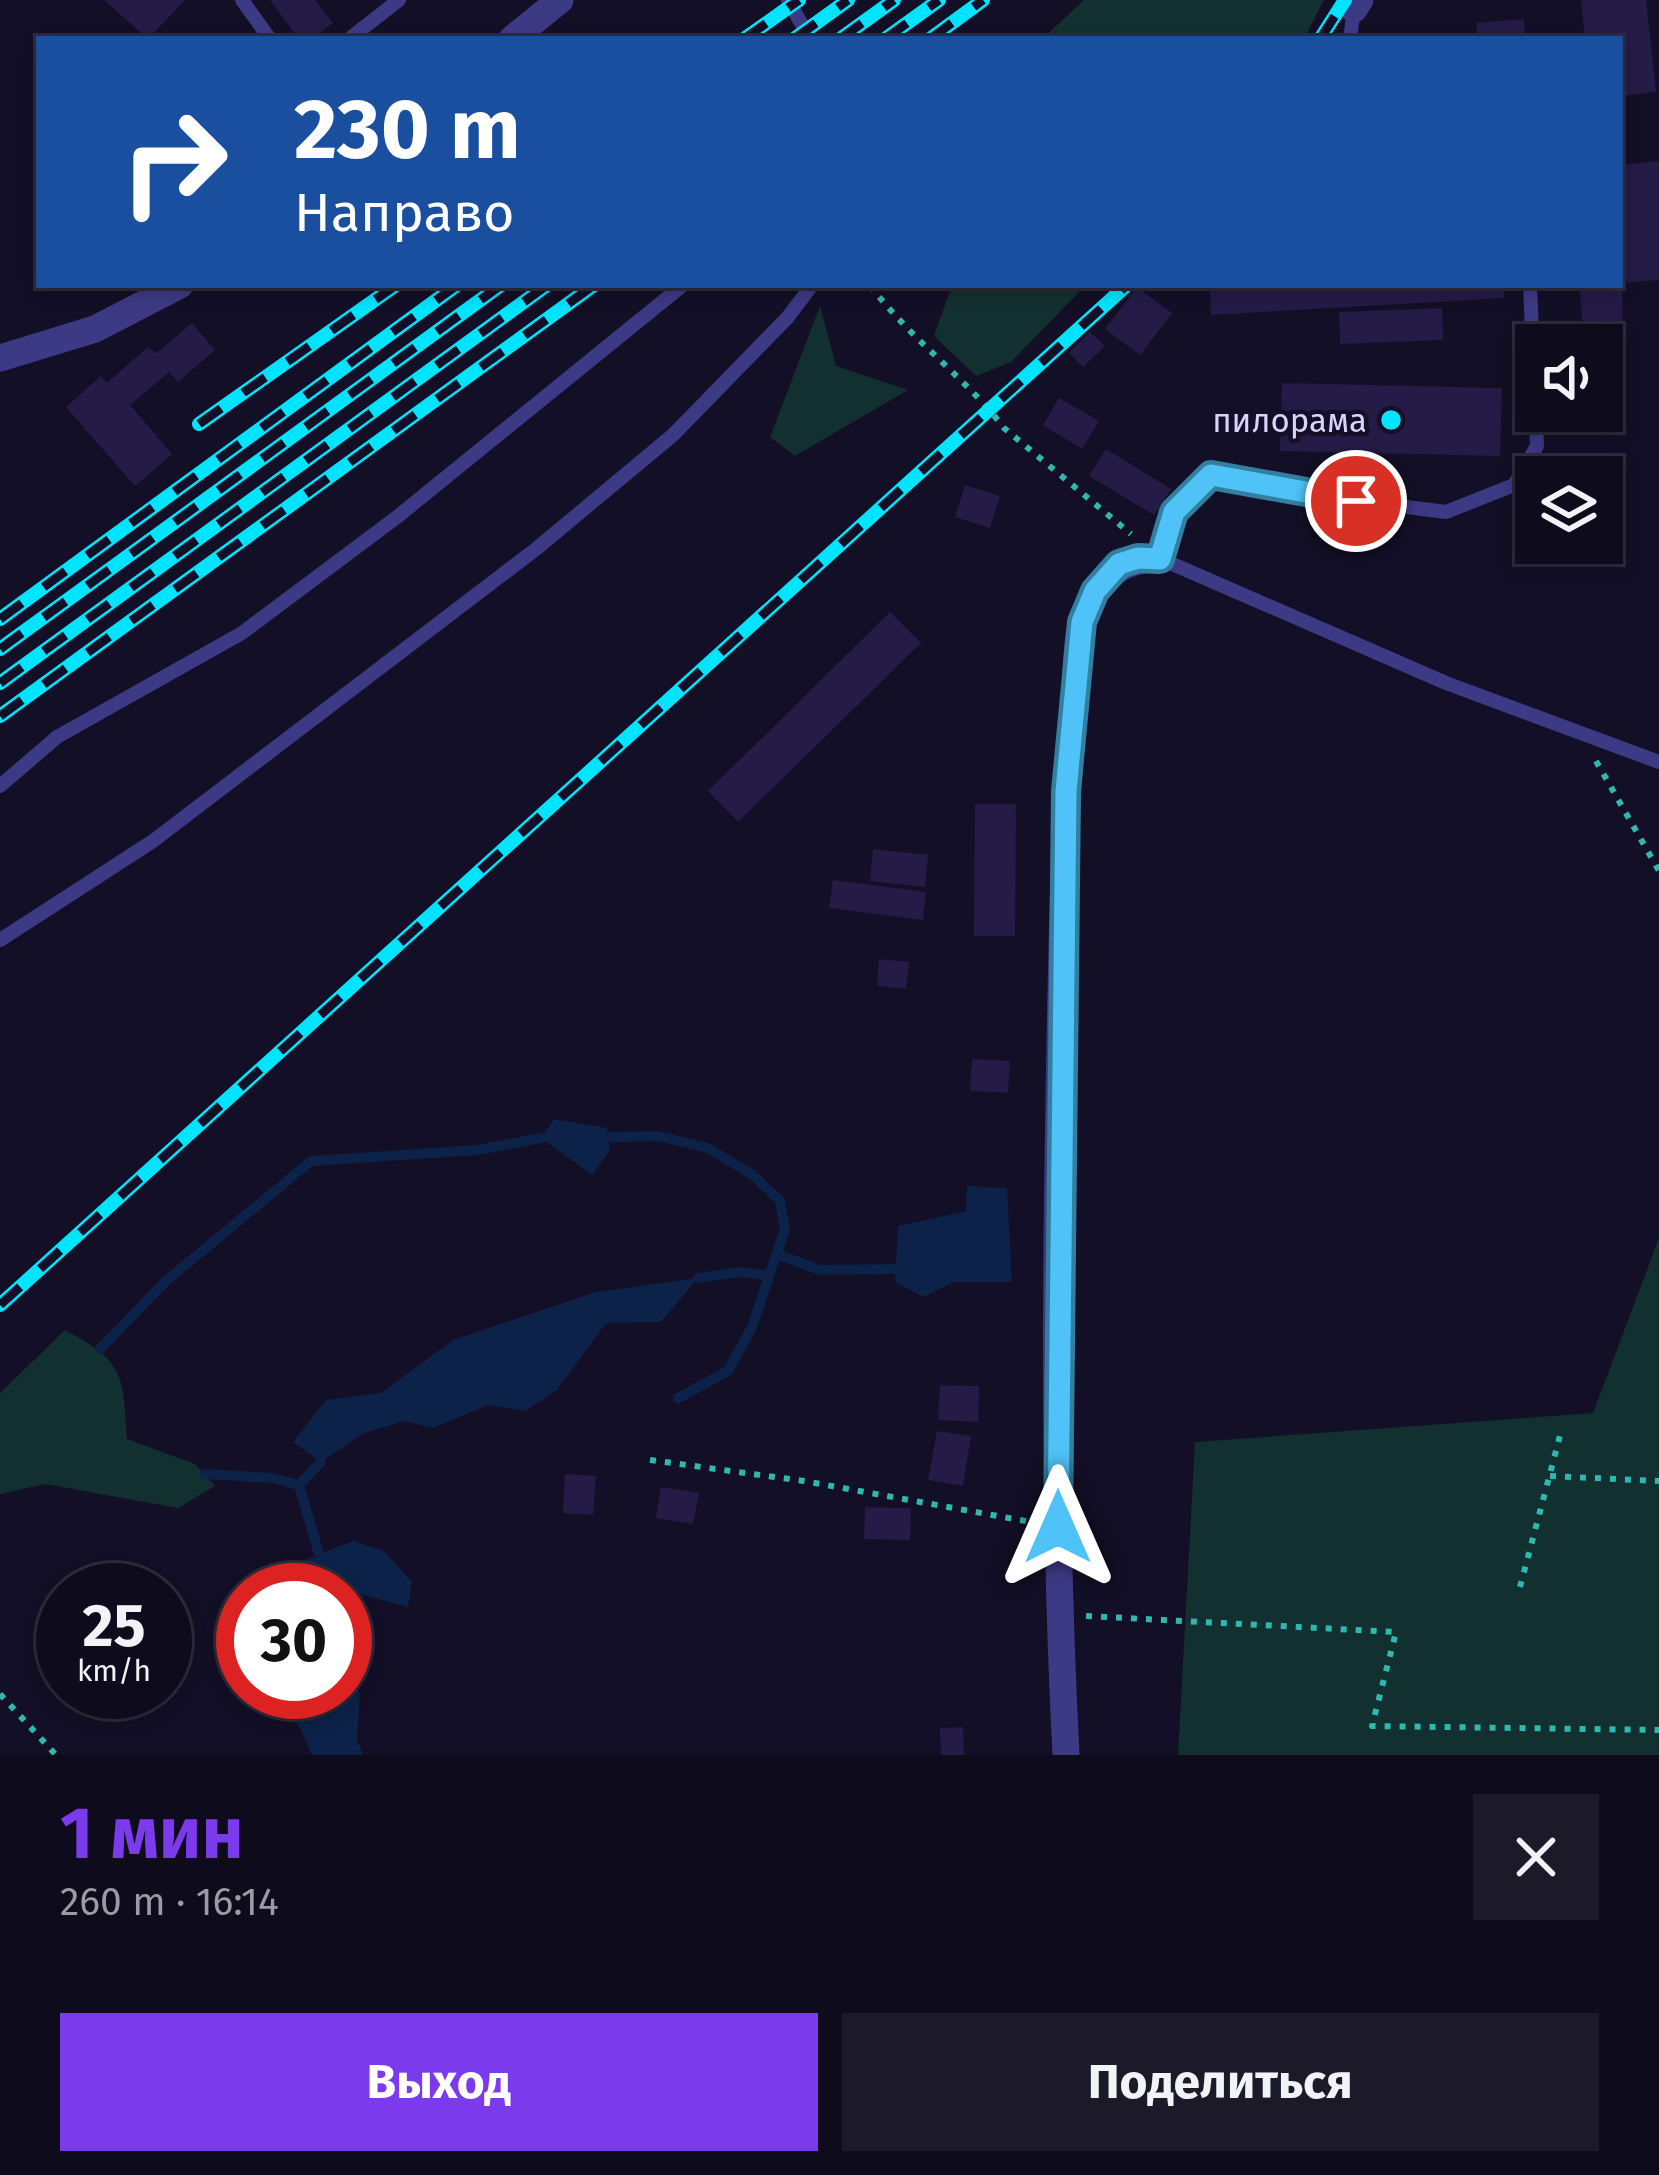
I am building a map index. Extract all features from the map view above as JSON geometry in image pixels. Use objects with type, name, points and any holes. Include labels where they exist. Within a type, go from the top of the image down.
[{"type":"street","points":[[516,36],[560,0]]},
{"type":"street","points":[[0,358],[95,329],[174,288]]},
{"type":"street","points":[[1066,1755],[1058,1527],[1066,791],[1082,622],[1095,591],[1119,564],[1138,558],[1160,559]]},
{"type":"lane","points":[[242,0],[268,36]]},
{"type":"lane","points":[[353,36],[400,0]]},
{"type":"lane","points":[[788,0],[808,36]]},
{"type":"lane","points":[[1351,36],[1357,4]]},
{"type":"lane","points":[[0,787],[56,737],[242,632],[397,517],[679,288]]},
{"type":"lane","points":[[0,940],[153,841],[536,549],[673,435],[788,317],[810,288]]},
{"type":"lane","points":[[1531,288],[1537,446],[1514,484],[1446,512],[1312,495],[1211,475],[1174,512],[1160,559],[1446,683],[1659,762]]},
{"type":"path","points":[[872,288],[898,322],[1004,428],[1160,559]]},
{"type":"path","points":[[1579,732],[1659,871]]},
{"type":"path","points":[[1520,1587],[1562,1427]]},
{"type":"path","points":[[650,1460],[804,1481],[1058,1527]]},
{"type":"path","points":[[1550,1476],[1659,1481]]},
{"type":"path","points":[[1059,1615],[1396,1632],[1372,1726],[1659,1730]]},
{"type":"path","points":[[0,1694],[56,1755]]},
{"type":"green space","points":[[1084,0],[1324,0],[1306,36],[1045,36]]},
{"type":"green space","points":[[951,288],[1083,288],[1011,362],[976,376],[934,336]]},
{"type":"green space","points":[[820,306],[836,366],[908,390],[795,456],[770,437]]},
{"type":"green space","points":[[1659,1238],[1659,1755],[1178,1755],[1195,1442],[1593,1413]]},
{"type":"green space","points":[[65,1330],[99,1352],[117,1372],[127,1439],[195,1464],[215,1486],[178,1508],[45,1484],[0,1494],[0,1393]]},
{"type":"water","points":[[554,1119],[607,1128],[610,1150],[592,1175],[541,1138]]},
{"type":"water","points":[[967,1186],[1007,1188],[1012,1282],[953,1282],[923,1297],[895,1282],[898,1226],[966,1211]]},
{"type":"water","points":[[698,1278],[661,1322],[606,1323],[557,1390],[525,1411],[488,1405],[433,1428],[404,1421],[364,1433],[321,1462],[293,1442],[326,1400],[381,1393],[453,1340],[596,1292]]},
{"type":"water","points":[[353,1541],[384,1551],[412,1582],[408,1607],[372,1597],[372,1563],[296,1563]]},
{"type":"water","points":[[295,1719],[358,1719],[357,1740],[363,1755],[312,1755]]},
{"type":"building","points":[[104,0],[185,0],[151,36],[145,36]]},
{"type":"building","points":[[270,0],[315,0],[333,23],[315,36],[297,36]]},
{"type":"building","points":[[1581,0],[1646,0],[1656,92],[1623,96],[1623,36],[1585,36]]},
{"type":"building","points":[[1524,19],[1525,36],[1478,36],[1476,23]]},
{"type":"building","points":[[1659,161],[1659,280],[1623,283],[1623,165]]},
{"type":"building","points":[[1136,288],[1172,313],[1140,355],[1105,329]]},
{"type":"building","points":[[1210,288],[1503,288],[1504,298],[1211,315]]},
{"type":"building","points":[[1579,288],[1622,288],[1623,324],[1582,324]]},
{"type":"building","points":[[1442,308],[1443,340],[1340,344],[1339,312]]},
{"type":"building","points":[[192,323],[215,350],[178,382],[169,372],[130,405],[172,454],[135,486],[66,407],[101,376],[107,383],[148,347],[157,353]]},
{"type":"building","points":[[1090,332],[1105,346],[1083,367],[1069,353]]},
{"type":"building","name":"пилорама","points":[[1282,383],[1502,388],[1500,456],[1280,451]]},
{"type":"building","points":[[1059,398],[1099,421],[1082,449],[1043,425]]},
{"type":"building","points":[[1106,449],[1171,489],[1154,515],[1089,476]]},
{"type":"building","points":[[965,485],[1000,496],[990,528],[955,517]]},
{"type":"building","points":[[890,612],[921,643],[738,822],[708,791]]},
{"type":"building","points":[[975,804],[1016,804],[1015,936],[974,936]]},
{"type":"building","points":[[873,849],[928,855],[925,887],[870,881]]},
{"type":"building","points":[[833,880],[926,892],[923,920],[829,908]]},
{"type":"building","points":[[879,959],[909,962],[906,989],[877,986]]},
{"type":"building","points":[[972,1059],[1010,1061],[1008,1093],[970,1091]]},
{"type":"building","points":[[940,1385],[979,1386],[978,1422],[938,1420]]},
{"type":"building","points":[[937,1431],[971,1436],[963,1486],[928,1480]]},
{"type":"building","points":[[565,1474],[596,1476],[593,1515],[563,1513]]},
{"type":"building","points":[[661,1487],[699,1493],[693,1524],[656,1518]]},
{"type":"building","points":[[865,1507],[911,1508],[910,1540],[864,1539]]},
{"type":"building","points":[[963,1727],[964,1755],[941,1755],[940,1728]]},
{"type":"waterway","points":[[608,1137],[658,1136],[708,1148],[753,1175],[780,1201],[785,1229],[752,1327],[728,1371],[678,1398]]},
{"type":"waterway","points":[[100,1349],[166,1281],[311,1161],[478,1150],[541,1138]]},
{"type":"waterway","points":[[779,1255],[820,1270],[895,1269]]},
{"type":"waterway","points":[[698,1278],[739,1272],[769,1275]]},
{"type":"waterway","points":[[205,1474],[272,1478],[299,1485],[321,1462]]},
{"type":"waterway","points":[[299,1485],[319,1554]]},
{"type":"railway","points":[[748,36],[799,0]]},
{"type":"railway","points":[[798,36],[848,0]]},
{"type":"railway","points":[[844,36],[894,0]]},
{"type":"railway","points":[[889,36],[939,0]]},
{"type":"railway","points":[[934,36],[983,0]]},
{"type":"railway","points":[[1322,36],[1345,0]]},
{"type":"railway","points":[[199,424],[392,288]]},
{"type":"railway","points":[[0,619],[453,288]]},
{"type":"railway","points":[[0,649],[497,288]]},
{"type":"railway","points":[[0,683],[543,288]]},
{"type":"railway","points":[[0,716],[590,288]]},
{"type":"railway","points":[[0,1305],[1124,288]]},
{"type":"place","name":"пилорама","points":[[1391,420]]},
{"type":"route","points":[[1058,1527],[1066,791],[1082,622],[1095,591],[1119,564],[1138,558],[1160,559],[1174,512],[1211,475],[1356,501]]}]
